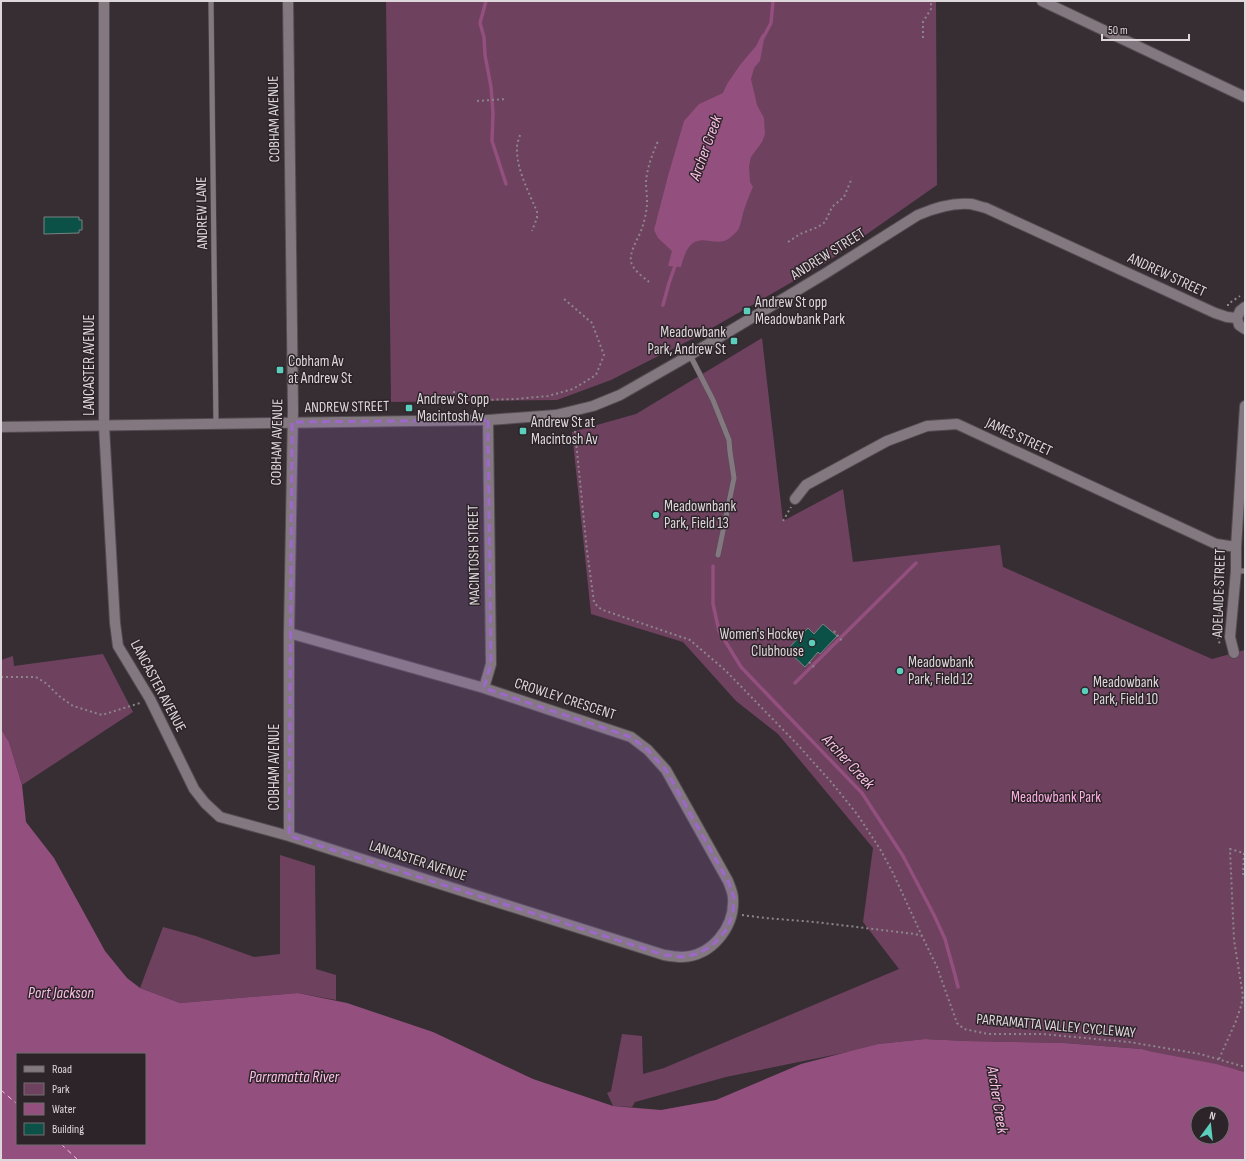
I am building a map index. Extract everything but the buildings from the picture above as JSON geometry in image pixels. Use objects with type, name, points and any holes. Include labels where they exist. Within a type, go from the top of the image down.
[{"type":"street","name":"LANCASTER AVENUE","points":[[104,1],[104,426],[114,615],[118,646],[150,699],[194,788],[205,803],[220,816],[289,836],[664,955],[683,957],[700,953],[716,943],[727,929],[733,913]]},
{"type":"street","name":"COBHAM AVENUE","points":[[288,1],[292,422],[289,633],[289,836]]},
{"type":"street","points":[[1042,1],[1245,96]]},
{"type":"street","name":"ANDREW STREET","points":[[1,427],[488,420],[556,416],[593,406],[620,395],[690,355],[826,273],[918,215],[931,209],[956,204],[971,204],[986,208],[1215,313],[1226,317],[1237,318]]},
{"type":"street","points":[[1245,307],[1240,310],[1237,318],[1239,325],[1245,329]]},
{"type":"street","name":"ADELAIDE STREET","points":[[1234,653],[1230,637],[1240,571],[1236,547],[1245,406]]},
{"type":"street","name":"MACINTOSH STREET","points":[[484,688],[491,664],[488,420]]},
{"type":"street","name":"JAMES STREET","points":[[795,499],[806,485],[887,441],[927,426],[957,424],[1216,544],[1236,547]]},
{"type":"street","name":"CROWLEY CRESCENT","points":[[289,633],[484,688],[631,737],[648,750],[666,770],[728,881],[734,897],[733,913]]},
{"type":"lane","name":"ANDREW LANE","points":[[211,1],[216,424]]},
{"type":"lane","points":[[690,355],[713,400],[728,440],[734,478],[718,555]]},
{"type":"path","points":[[923,38],[923,22],[932,9],[931,1]]},
{"type":"path","points":[[477,101],[506,99]]},
{"type":"path","points":[[520,135],[516,145],[517,157],[521,173],[537,212],[537,218],[532,231]]},
{"type":"path","points":[[649,282],[634,268],[631,262],[631,254],[638,241],[646,214],[646,183],[648,167],[651,155],[658,141]]},
{"type":"path","points":[[788,242],[800,234],[818,227],[824,222],[832,207],[844,197],[852,178]]},
{"type":"path","points":[[1227,307],[1228,304],[1240,296]]},
{"type":"path","points":[[464,396],[461,398],[453,396],[454,392],[482,400],[516,400],[548,396],[573,389],[596,375],[604,355],[592,323],[564,299]]},
{"type":"path","name":"PARRAMATTA VALLEY CYCLEWAY","points":[[573,412],[587,551],[594,602],[598,607],[610,613],[690,640],[702,649],[736,681],[797,744],[827,778],[857,814],[890,867],[937,967],[957,1023],[964,1029],[988,1034],[1042,1034],[1129,1042],[1200,1054],[1245,1067]]},
{"type":"path","points":[[783,521],[795,499]]},
{"type":"path","name":"ADELAIDE STREET","points":[[1222,545],[1220,556],[1223,564],[1220,590],[1218,641],[1224,648],[1234,653]]},
{"type":"path","points":[[834,631],[843,642]]},
{"type":"path","points":[[809,662],[816,669]]},
{"type":"path","points":[[1,677],[36,678],[74,706],[102,715],[150,699]]},
{"type":"path","points":[[1219,1059],[1236,1021],[1241,1006],[1242,996],[1234,940],[1230,849],[1244,853],[1243,874],[1245,874]]},
{"type":"path","points":[[733,913],[922,936]]},
{"type":"highlighted area","points":[[488,420],[491,664],[484,688],[631,737],[648,750],[666,770],[728,881],[734,897],[733,913],[727,929],[715,943],[700,953],[683,957],[664,955],[289,836],[292,422]]},
{"type":"green space","points":[[386,1],[936,1],[937,185],[827,262],[698,336],[611,380],[557,400],[391,402]]},
{"type":"green space","name":"Meadowbank Park","points":[[762,338],[783,521],[843,489],[853,562],[1000,545],[1003,567],[1212,659],[1245,650],[1245,1072],[1239,1070],[848,1052],[726,1077],[635,1102],[632,1107],[613,1106],[607,1093],[611,1091],[622,1034],[642,1036],[643,1074],[664,1068],[899,969],[863,922],[873,848],[778,734],[736,701],[683,642],[591,614],[572,432],[636,414]],"holes":[[[925,1039],[1064,1043],[1142,1049],[1153,1052],[853,1051],[878,1044]]]},
{"type":"green space","points":[[103,654],[133,712],[22,785],[9,742],[1,729],[1,660],[13,656],[14,666]]},
{"type":"green space","points":[[280,855],[315,866],[316,969],[336,975],[336,1000],[298,993],[180,1003],[140,988],[163,927],[196,936],[254,957],[280,954]]},
{"type":"water","points":[[762,34],[765,34],[760,61],[754,68],[751,79],[757,105],[764,118],[765,134],[762,142],[751,157],[749,166],[750,182],[753,187],[745,206],[739,228],[731,237],[724,241],[697,241],[691,245],[686,253],[681,267],[668,266],[672,251],[658,238],[654,230],[684,121],[699,104],[723,93],[727,84],[756,46]]},
{"type":"water","name":"Parramatta River","points":[[1,729],[9,742],[22,785],[26,822],[54,858],[105,951],[127,978],[140,988],[180,1003],[298,993],[347,1003],[433,1032],[533,1079],[613,1106],[661,1110],[716,1100],[801,1064],[878,1044],[925,1039],[1064,1043],[1142,1049],[1216,1064],[1245,1072],[1245,1160],[1,1160]]},
{"type":"waterway","points":[[486,1],[480,23],[484,37],[485,55],[491,87],[493,113],[492,141],[506,184]]},
{"type":"waterway","name":"Archer Creek","points":[[763,38],[771,23],[773,1]]},
{"type":"waterway","name":"Archer Creek","points":[[663,305],[676,263]]},
{"type":"waterway","points":[[795,683],[916,563]]},
{"type":"waterway","name":"Archer Creek","points":[[713,566],[713,604],[719,631],[741,667],[862,793],[903,856],[934,915],[945,939],[958,987]]},
{"type":"ferry route","points":[[1,1090],[16,1103]]},
{"type":"ferry route","points":[[62,1145],[78,1160]]},
{"type":"place","name":"Andrew St opp Meadowbank Park","points":[[747,311]]},
{"type":"place","name":"Meadowbank Park, Andrew St","points":[[734,341]]},
{"type":"place","name":"Cobham Av at Andrew St","points":[[280,370]]},
{"type":"place","name":"Andrew St opp Macintosh Av","points":[[409,408]]},
{"type":"place","name":"Andrew St at Macintosh Av","points":[[523,431]]},
{"type":"place","name":"Meadownbank Park, Field 13","points":[[656,515]]},
{"type":"place","name":"Women's Hockey Clubhouse","points":[[812,643]]},
{"type":"place","name":"Meadowbank Park, Field 12","points":[[900,671]]},
{"type":"place","name":"Meadowbank Park, Field 10","points":[[1085,691]]},
{"type":"water label","name":"Port Jackson","points":[[61,993]]}]
